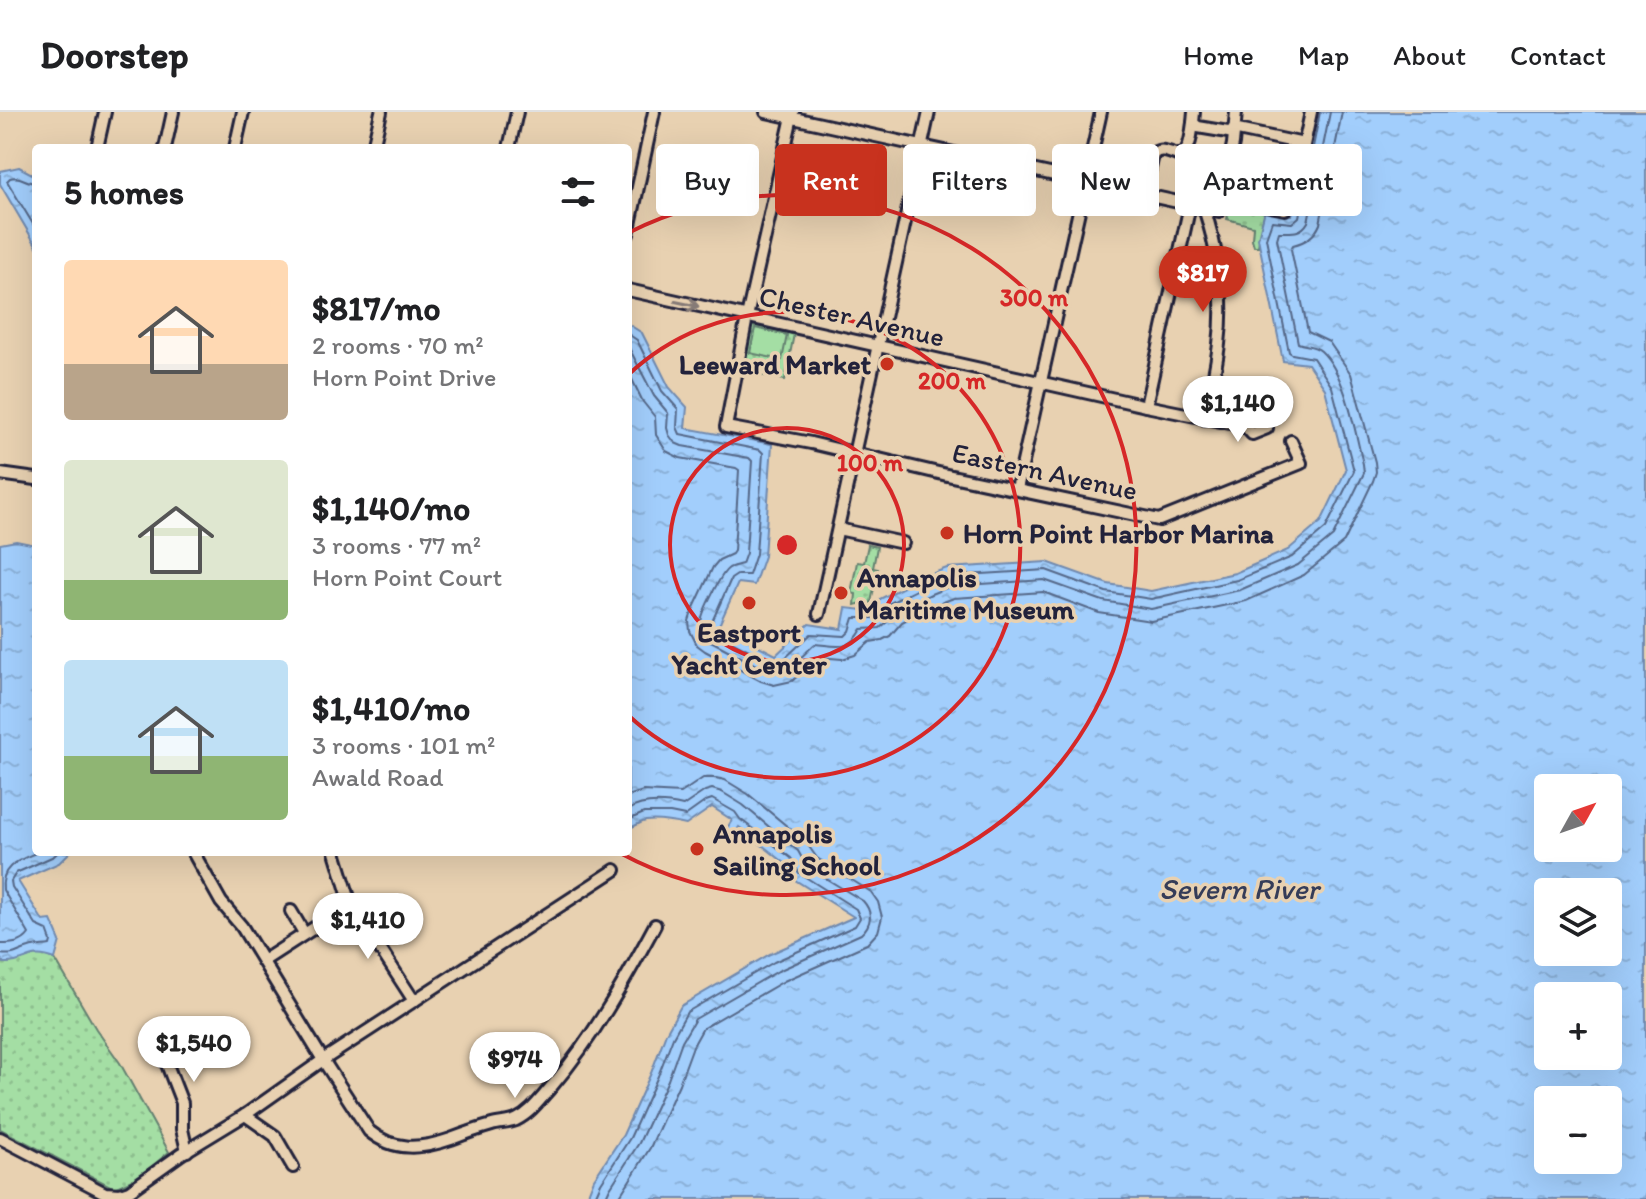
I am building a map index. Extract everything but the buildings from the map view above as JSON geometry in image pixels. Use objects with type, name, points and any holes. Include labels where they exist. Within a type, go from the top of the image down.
[{"type":"street","points":[[98,144],[105,112]]},
{"type":"street","points":[[166,144],[173,112]]},
{"type":"street","points":[[236,144],[243,112]]},
{"type":"street","points":[[374,144],[381,112]]},
{"type":"street","points":[[510,144],[517,112]]},
{"type":"street","points":[[632,215],[654,112]]},
{"type":"street","points":[[766,112],[792,115],[909,144]]},
{"type":"street","points":[[922,144],[929,112]]},
{"type":"street","points":[[1094,144],[1101,112]]},
{"type":"street","points":[[1232,144],[1236,112]]},
{"type":"street","points":[[1193,118],[1198,127],[1304,144],[1311,112]]},
{"type":"street","points":[[747,317],[792,115]]},
{"type":"street","points":[[1159,150],[1180,156],[1184,154],[1193,118]]},
{"type":"street","points":[[819,614],[906,216]]},
{"type":"street","points":[[1017,489],[1078,216]]},
{"type":"street","points":[[1146,406],[1188,216]]},
{"type":"street","points":[[1205,419],[1220,343],[1221,296],[1217,258],[1206,216]]},
{"type":"street","name":"Chester Avenue","points":[[632,291],[1245,426],[1252,434],[1267,428]]},
{"type":"street","name":"Eastern Avenue","points":[[747,317],[726,427],[1159,520],[1301,463],[1291,441]]},
{"type":"street","points":[[0,474],[32,478]]},
{"type":"street","points":[[838,529],[903,543]]},
{"type":"street","points":[[195,856],[221,902],[242,927],[369,1131],[395,1146],[423,1146],[516,1119],[534,1107],[562,1074],[623,984],[655,925]]},
{"type":"street","points":[[336,856],[351,904],[414,1001]]},
{"type":"street","points":[[0,1138],[93,1187],[112,1194],[129,1191],[615,870]]},
{"type":"street","points":[[263,961],[351,904]]},
{"type":"street","points":[[291,911],[304,933]]},
{"type":"street","points":[[154,1031],[182,1103],[182,1129],[187,1151]]},
{"type":"street","points":[[245,1115],[275,1136],[293,1167]]},
{"type":"green space","points":[[1228,216],[1264,216],[1258,246],[1254,246],[1252,239],[1253,226],[1227,219]]},
{"type":"green space","points":[[752,325],[794,334],[785,380],[742,371]]},
{"type":"green space","points":[[755,328],[787,335],[782,360],[750,353]]},
{"type":"green space","points":[[868,545],[877,547],[873,568],[878,569],[870,607],[862,603],[855,605],[856,594],[851,593],[857,562],[864,563]]},
{"type":"green space","points":[[43,954],[55,959],[120,1063],[169,1152],[139,1177],[114,1188],[0,1129],[0,958],[4,963],[9,963]]},
{"type":"water","name":"Severn River","points":[[1313,112],[1646,112],[1646,1199],[586,1199],[594,1179],[623,1135],[666,1033],[681,1006],[770,954],[854,917],[792,878],[786,864],[739,827],[731,839],[723,835],[732,820],[712,807],[686,825],[651,820],[632,826],[632,327],[642,333],[669,387],[687,407],[685,428],[772,444],[764,556],[754,585],[738,583],[719,625],[776,655],[809,624],[842,629],[846,608],[873,611],[876,601],[947,568],[1047,562],[1108,584],[1151,591],[1235,573],[1288,550],[1321,522],[1346,470],[1325,389],[1308,364],[1283,361],[1258,238],[1264,216],[1362,216],[1362,144],[1306,144]]},
{"type":"water","points":[[19,167],[32,174],[32,238],[0,184],[0,171]]},
{"type":"water","points":[[16,541],[32,544],[32,856],[66,856],[59,863],[18,881],[43,921],[51,920],[60,941],[55,959],[33,956],[4,963],[0,958],[0,544]]},
{"type":"place","name":"Leeward Market","points":[[887,364]]},
{"type":"place","name":"Horn Point Harbor Marina","points":[[947,533]]},
{"type":"place","name":"Annapolis Maritime Museum","points":[[841,593]]},
{"type":"place","name":"Eastport Yacht Center","points":[[749,603]]},
{"type":"place","name":"Annapolis Sailing School","points":[[697,849]]}]
